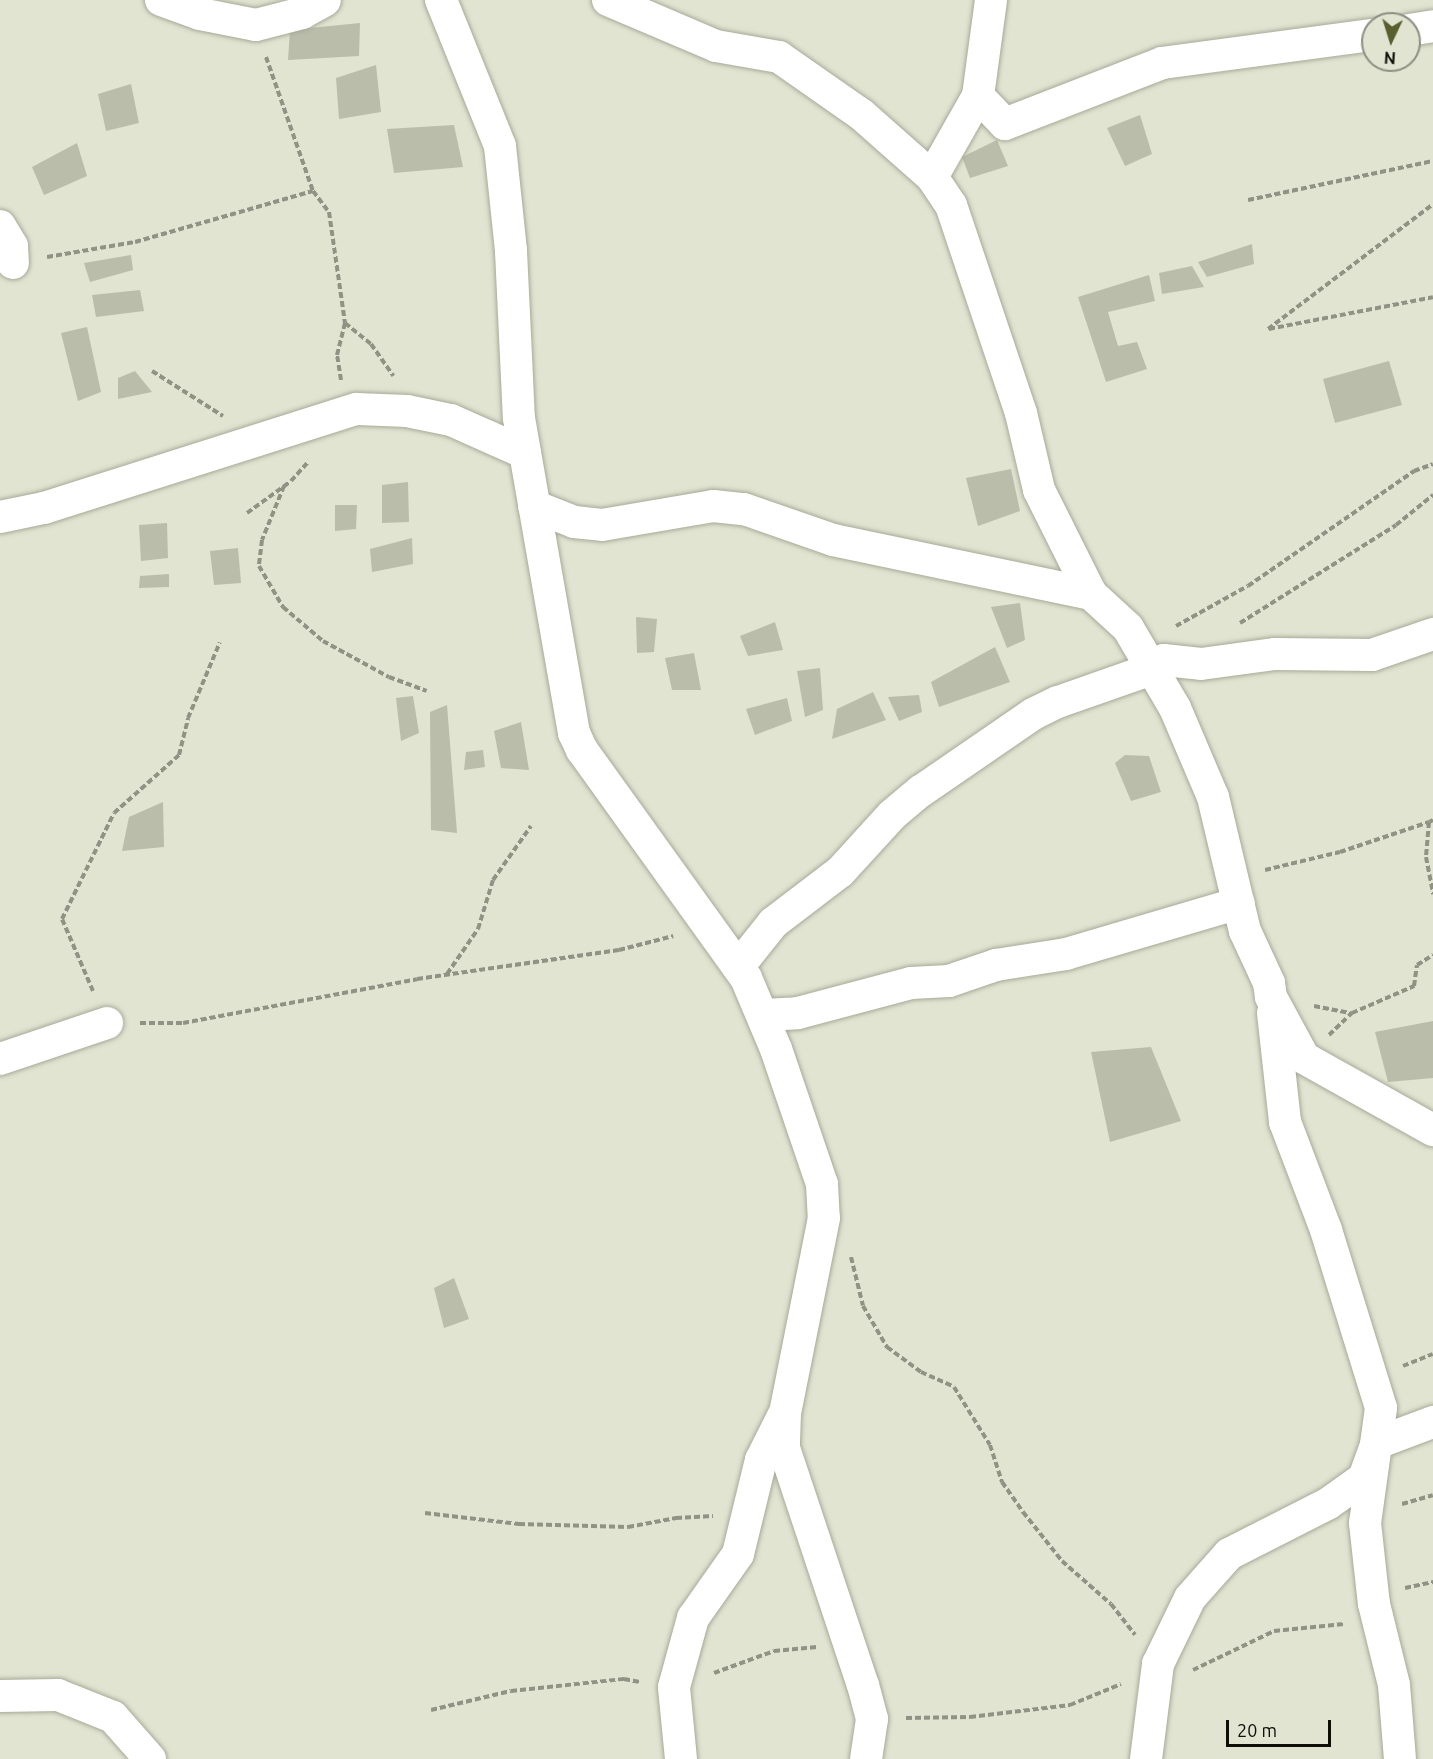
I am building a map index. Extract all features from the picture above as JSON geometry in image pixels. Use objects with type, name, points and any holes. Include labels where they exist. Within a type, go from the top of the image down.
[{"type":"street","points":[[161,0],[200,14],[256,25],[302,13],[326,0]]},
{"type":"street","points":[[441,0],[500,146],[511,251],[519,418],[574,733],[582,750],[738,967],[763,1015],[813,1150],[822,1184],[824,1218],[785,1413],[784,1448],[872,1719],[866,1759]]},
{"type":"street","points":[[608,0],[716,46],[779,57],[862,115],[932,177],[954,216],[1022,413],[1039,490],[1091,594],[1128,628],[1174,708],[1213,797],[1245,931],[1269,983],[1271,998],[1292,1063],[1285,1122],[1326,1230],[1381,1408],[1365,1523],[1378,1621],[1394,1685],[1400,1759]]},
{"type":"street","points":[[932,177],[978,96],[991,0]]},
{"type":"street","points":[[978,96],[1005,124],[1162,63],[1361,37]]},
{"type":"street","points":[[0,226],[12,246],[14,263]]},
{"type":"street","points":[[0,517],[44,508],[357,409],[418,413],[452,420],[525,453]]},
{"type":"street","points":[[534,506],[574,522],[602,525],[713,506],[744,509],[833,540],[1091,594]]},
{"type":"street","points":[[738,967],[773,923],[840,872],[892,815],[921,791],[1033,714],[1145,658],[1201,664],[1275,654],[1372,655],[1433,634]]},
{"type":"street","points":[[763,1015],[798,1013],[911,983],[949,981],[996,965],[1066,954],[1235,889]]},
{"type":"street","points":[[0,1059],[107,1023]]},
{"type":"street","points":[[1292,1063],[1433,1130]]},
{"type":"street","points":[[681,1759],[674,1687],[686,1641],[693,1618],[738,1554],[761,1460],[785,1413]]},
{"type":"street","points":[[1146,1759],[1156,1676],[1190,1598],[1229,1554],[1329,1503],[1364,1478],[1377,1443],[1433,1422]]},
{"type":"street","points":[[0,1696],[58,1695],[113,1717],[150,1759]]},
{"type":"path","points":[[256,25],[313,191],[329,212],[345,323],[337,355],[346,413]]},
{"type":"path","points":[[1248,200],[1433,161]]},
{"type":"path","points":[[14,263],[135,242],[313,191]]},
{"type":"path","points":[[1433,204],[1268,329],[1433,297]]},
{"type":"path","points":[[345,323],[371,344],[418,413]]},
{"type":"path","points":[[1145,658],[1414,471],[1433,464]]},
{"type":"path","points":[[284,486],[262,540],[260,566],[283,607],[323,641],[389,677],[427,691]]},
{"type":"path","points":[[1230,629],[1396,525],[1433,495]]},
{"type":"path","points":[[220,642],[188,718],[179,755],[114,813],[62,919],[107,1023],[183,1023],[447,974],[619,950],[664,940],[705,921]]},
{"type":"path","points":[[1235,889],[1431,821],[1426,856],[1433,894]]},
{"type":"path","points":[[447,974],[478,929],[493,880],[531,826]]},
{"type":"path","points":[[1292,1063],[1352,1013],[1414,986],[1417,965],[1433,955]]},
{"type":"path","points":[[824,1218],[854,1261],[863,1306],[887,1347],[921,1372],[954,1387],[990,1445],[1002,1482],[1062,1561],[1111,1604],[1156,1676]]},
{"type":"path","points":[[425,1513],[519,1524],[628,1527],[676,1518],[748,1515]]},
{"type":"path","points":[[872,1719],[970,1716],[1070,1705],[1148,1673],[1156,1676],[1274,1630],[1378,1621]]},
{"type":"building","points":[[360,23],[359,56],[288,60],[290,30]]},
{"type":"building","points":[[376,65],[381,112],[339,119],[336,78]]},
{"type":"building","points":[[131,84],[139,123],[106,131],[98,94]]},
{"type":"building","points":[[1140,115],[1152,154],[1125,166],[1107,128]]},
{"type":"building","points":[[454,125],[463,167],[394,173],[387,129]]},
{"type":"building","points":[[997,140],[1008,166],[970,178],[962,157]]},
{"type":"building","points":[[77,143],[87,176],[44,195],[32,167]]},
{"type":"building","points":[[1252,244],[1254,264],[1207,277],[1198,262]]},
{"type":"building","points":[[131,255],[133,270],[90,282],[84,263]]},
{"type":"building","points":[[1192,266],[1204,287],[1162,294],[1159,273]]},
{"type":"building","points":[[1149,275],[1155,301],[1108,312],[1118,346],[1137,342],[1147,369],[1106,382],[1078,297]]},
{"type":"building","points":[[140,290],[144,311],[96,317],[92,295]]},
{"type":"building","points":[[87,327],[101,392],[78,401],[61,333]]},
{"type":"building","points":[[1389,361],[1402,405],[1335,423],[1323,379]]},
{"type":"building","points":[[135,371],[152,392],[118,399],[118,378]]},
{"type":"building","points":[[1011,469],[1020,511],[978,526],[966,478]]},
{"type":"building","points":[[408,482],[409,522],[382,523],[382,485]]},
{"type":"building","points":[[335,505],[357,505],[356,529],[335,531]]},
{"type":"building","points":[[167,523],[168,558],[141,561],[139,525]]},
{"type":"building","points":[[412,538],[413,564],[372,572],[370,549]]},
{"type":"building","points":[[238,548],[241,583],[214,585],[210,551]]},
{"type":"building","points":[[169,574],[169,587],[139,588],[140,576]]},
{"type":"building","points":[[1020,603],[1025,640],[1007,648],[991,607]]},
{"type":"building","points":[[636,617],[657,619],[654,652],[637,653]]},
{"type":"building","points":[[775,622],[783,650],[748,656],[740,636]]},
{"type":"building","points":[[995,647],[1010,682],[939,707],[931,682]]},
{"type":"building","points":[[694,653],[701,690],[672,690],[665,658]]},
{"type":"building","points":[[820,668],[823,710],[805,717],[797,671]]},
{"type":"building","points":[[873,692],[886,720],[832,739],[837,709]]},
{"type":"building","points":[[919,695],[922,712],[899,721],[888,697]]},
{"type":"building","points":[[413,696],[419,733],[401,741],[396,698]]},
{"type":"building","points":[[787,698],[792,721],[755,735],[746,709]]},
{"type":"building","points":[[447,705],[457,833],[431,830],[430,712]]},
{"type":"building","points":[[521,722],[529,770],[501,768],[494,731]]},
{"type":"building","points":[[483,750],[485,767],[464,770],[466,752]]},
{"type":"building","points":[[1125,755],[1149,756],[1161,792],[1131,801],[1115,763]]},
{"type":"building","points":[[163,802],[164,847],[122,851],[129,817]]},
{"type":"building","points":[[1433,1021],[1433,1078],[1388,1082],[1375,1032]]},
{"type":"building","points":[[1151,1047],[1181,1121],[1110,1142],[1091,1052]]},
{"type":"building","points":[[454,1278],[469,1319],[444,1328],[434,1288]]}]
